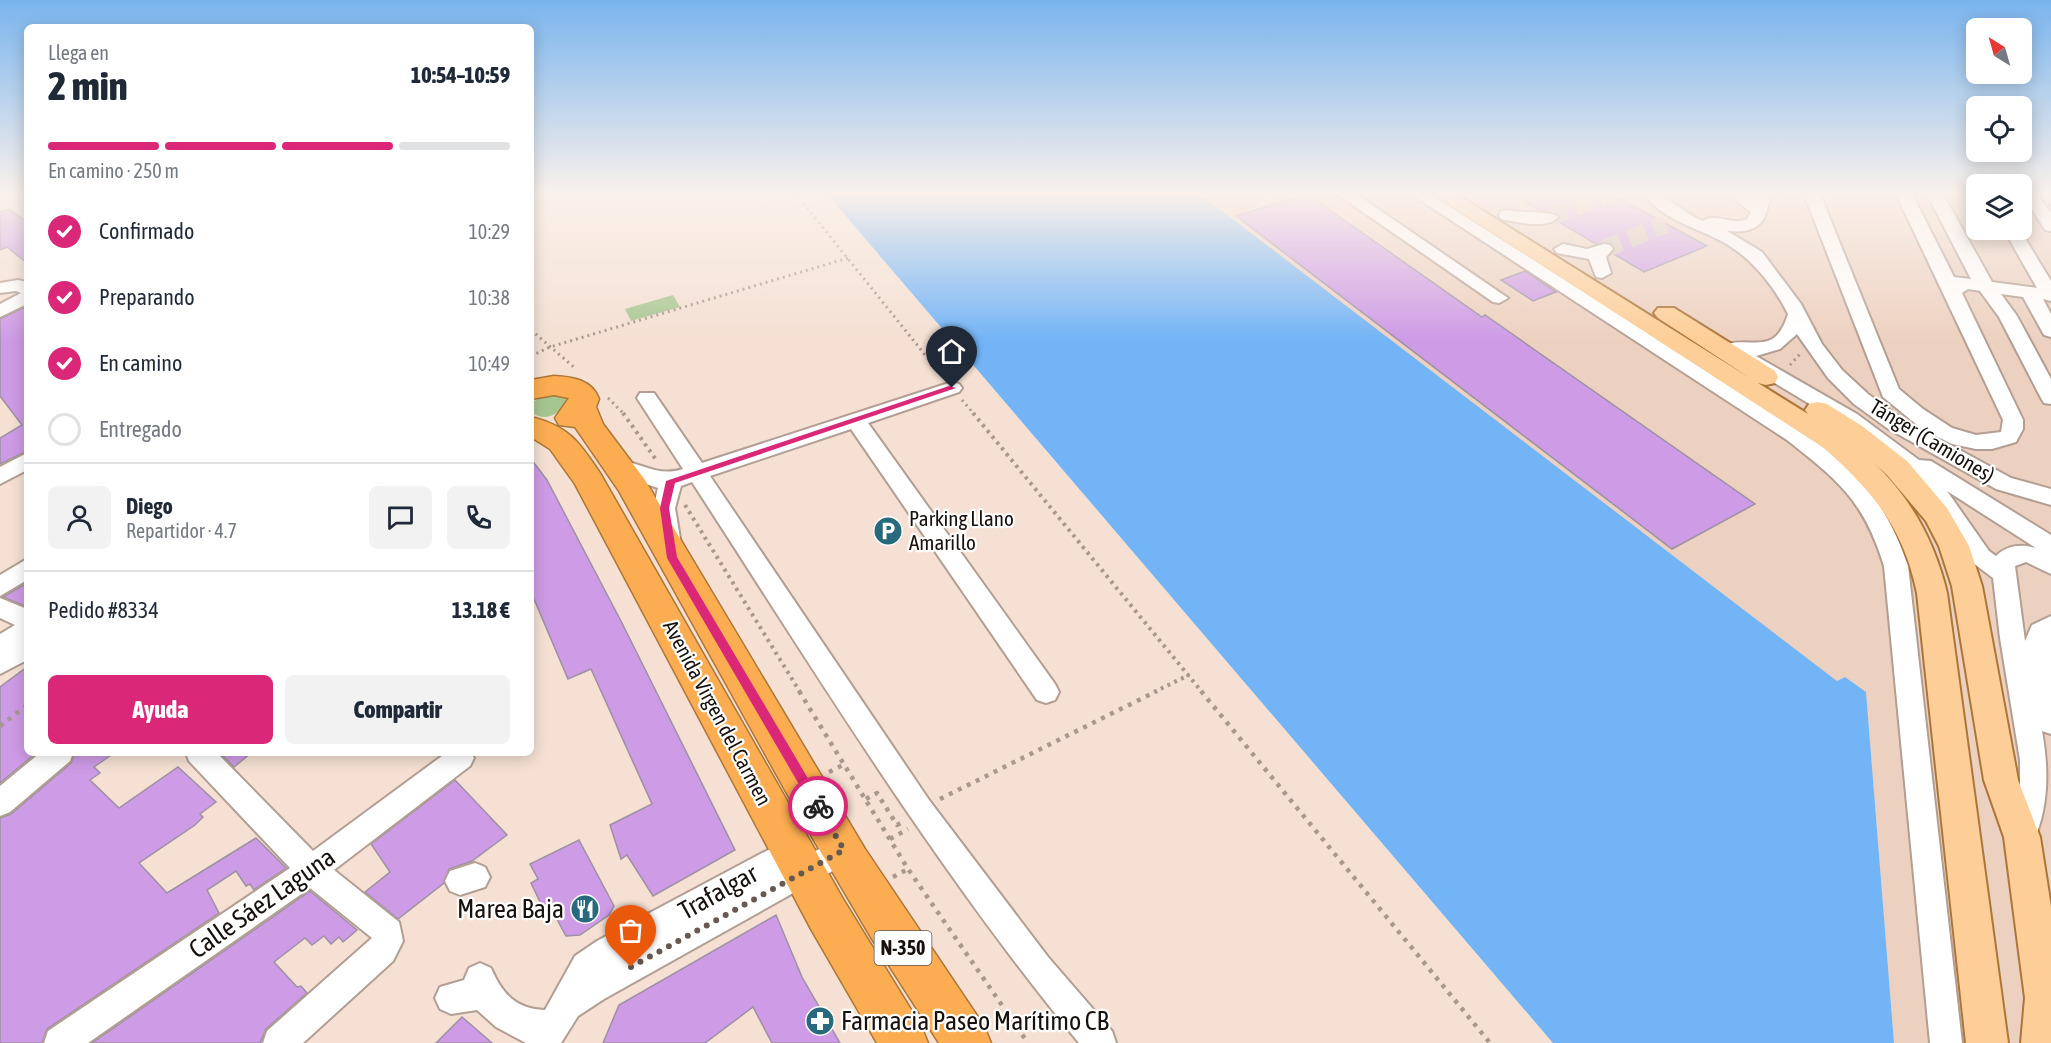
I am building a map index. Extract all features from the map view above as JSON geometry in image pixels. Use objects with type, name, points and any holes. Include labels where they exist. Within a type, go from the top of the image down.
[{"type":"highway","name":"N-350","points":[[534,428],[563,422],[592,400],[568,385],[538,381]]},
{"type":"highway","name":"Avenida Virgen del Carmen","points":[[592,400],[589,426],[621,468],[844,850],[923,981],[967,1043]]},
{"type":"highway","name":"Avenida Virgen del Carmen","points":[[534,428],[553,434],[561,440],[589,481],[798,862],[880,1008],[904,1043]]},
{"type":"main road","points":[[1519,243],[1833,442],[1875,480],[1910,524],[1928,570],[1932,593],[1987,1043]]},
{"type":"main road","points":[[1553,243],[1719,345],[1876,450],[1910,482],[1936,515],[1954,546],[1967,586],[2001,780],[2022,837],[2048,1007],[2042,1043]]},
{"type":"street","points":[[1420,243],[1499,298]]},
{"type":"street","points":[[1495,243],[1794,435],[1832,464],[1862,496],[1884,529],[1896,566],[1946,1043]]},
{"type":"street","name":"Tánger (Camiones)","points":[[1736,243],[1756,256],[1783,290],[1813,346],[1835,374],[1861,399],[1894,423],[2004,484],[2051,497]]},
{"type":"street","points":[[1831,243],[1890,392],[1910,412],[1947,434],[1972,442],[1998,441],[2009,437],[2013,429],[2013,420],[1928,243]]},
{"type":"street","points":[[1960,243],[1976,273],[2008,316],[2051,398]]},
{"type":"street","points":[[2020,243],[2051,295]]},
{"type":"street","points":[[1947,281],[2051,295]]},
{"type":"street","points":[[1947,281],[2008,316]]},
{"type":"street","points":[[0,288],[18,285],[24,288]]},
{"type":"street","points":[[2030,292],[2051,331]]},
{"type":"street","points":[[0,311],[24,299]]},
{"type":"street","points":[[1719,345],[1737,349],[1765,348],[1785,338],[1795,326],[1797,314]]},
{"type":"street","points":[[1719,345],[1759,363],[2051,546]]},
{"type":"street","points":[[621,468],[657,480],[671,481],[952,388]]},
{"type":"street","points":[[647,398],[926,815],[1047,983],[1100,1043]]},
{"type":"street","points":[[855,420],[1046,692]]},
{"type":"street","points":[[1881,440],[1908,462],[1933,488],[1981,557],[2002,572]]},
{"type":"street","points":[[0,477],[24,462]]},
{"type":"street","points":[[671,481],[664,508],[672,558]]},
{"type":"street","points":[[2022,837],[2034,786],[2034,760],[2002,572],[2007,558],[2015,553],[2030,554],[2051,565]]},
{"type":"street","points":[[0,587],[24,570]]},
{"type":"street","points":[[0,607],[24,619]]},
{"type":"street","points":[[2051,626],[2040,632],[2037,640],[2040,673],[2051,723]]},
{"type":"street","points":[[0,646],[24,632]]},
{"type":"street","points":[[0,664],[24,650]]},
{"type":"street","points":[[0,803],[56,756]]},
{"type":"street","points":[[202,756],[311,870],[386,929],[391,945],[382,950],[279,1043]]},
{"type":"street","name":"Calle Sáez Laguna","points":[[60,1043],[311,870],[460,758]]},
{"type":"street","name":"Trafalgar","points":[[557,1029],[593,988],[798,862],[844,850]]},
{"type":"street","points":[[451,998],[481,986],[507,1016],[529,1026],[557,1029]]},
{"type":"path","points":[[836,243],[952,388],[1490,1043]]},
{"type":"path","points":[[534,355],[550,347],[848,258]]},
{"type":"path","points":[[534,333],[577,370]]},
{"type":"path","points":[[592,400],[619,408],[671,481],[890,839],[950,932],[1028,1043]]},
{"type":"path","points":[[926,815],[944,795],[1188,675]]},
{"type":"path","points":[[0,726],[24,707]]},
{"type":"path","points":[[866,799],[877,793],[897,825],[907,820],[912,826],[890,839]]},
{"type":"shaded area","points":[[1264,243],[2051,243],[2051,1043],[1894,1043],[1866,692],[1845,677],[1837,681]]},
{"type":"green space","points":[[673,295],[680,307],[631,321],[625,309]]},
{"type":"green space","points":[[551,393],[568,399],[560,410],[547,417],[534,414],[534,401]]},
{"type":"water","points":[[869,243],[1264,243],[1837,681],[1845,677],[1866,692],[1894,1043],[1553,1043]]},
{"type":"building","points":[[0,243],[24,243],[24,261],[7,247],[0,250]]},
{"type":"building","points":[[1271,243],[1376,243],[1482,317],[1485,315],[1755,504],[1672,549]]},
{"type":"building","points":[[1594,243],[1701,243],[1707,246],[1644,272],[1612,253],[1615,249],[1610,243]]},
{"type":"building","points":[[1525,271],[1556,292],[1533,301],[1501,280]]},
{"type":"building","points":[[24,307],[24,452],[0,464],[0,438],[22,425],[0,396],[0,319]]},
{"type":"building","points":[[534,463],[547,480],[622,623],[735,850],[653,896],[627,855],[621,859],[610,825],[652,804],[591,669],[568,679],[534,599]]},
{"type":"building","points":[[24,585],[24,606],[3,597]]},
{"type":"building","points":[[24,669],[24,756],[32,756],[0,783],[0,687]]},
{"type":"building","points":[[74,756],[110,756],[94,767],[100,773],[90,780],[119,808],[178,767],[216,802],[200,814],[203,817],[195,825],[139,863],[167,893],[256,838],[286,868],[254,890],[250,884],[246,886],[236,871],[207,890],[219,913],[47,1029],[42,1043],[0,1043],[0,818],[11,814],[71,763]]},
{"type":"building","points":[[223,756],[247,756],[234,767]]},
{"type":"building","points":[[455,780],[507,835],[472,861],[449,869],[444,883],[398,919],[365,892],[390,872],[371,844]]},
{"type":"building","points":[[579,840],[614,906],[609,915],[580,935],[566,936],[548,903],[542,906],[531,883],[538,879],[530,864]]},
{"type":"building","points":[[310,891],[357,930],[343,942],[339,937],[331,944],[324,936],[312,945],[305,938],[274,962],[297,987],[301,986],[307,993],[266,1029],[260,1043],[92,1043]]},
{"type":"building","points":[[776,915],[802,977],[840,1043],[772,1043],[753,1007],[705,1043],[603,1043],[619,1005]]},
{"type":"building","points":[[462,1017],[492,1043],[436,1043]]},
{"type":"tunnel","points":[[1604,249],[1620,243]]},
{"type":"way so far","points":[[631,967],[844,850],[818,806]]},
{"type":"place","name":"Parking Llano Amarillo","points":[[888,531]]},
{"type":"place","name":"Marea Baja","points":[[585,909]]},
{"type":"place","name":"Farmacia Paseo Marítimo CB","points":[[820,1021]]},
{"type":"route","points":[[818,806],[672,558],[664,508],[671,481],[952,388]]}]
